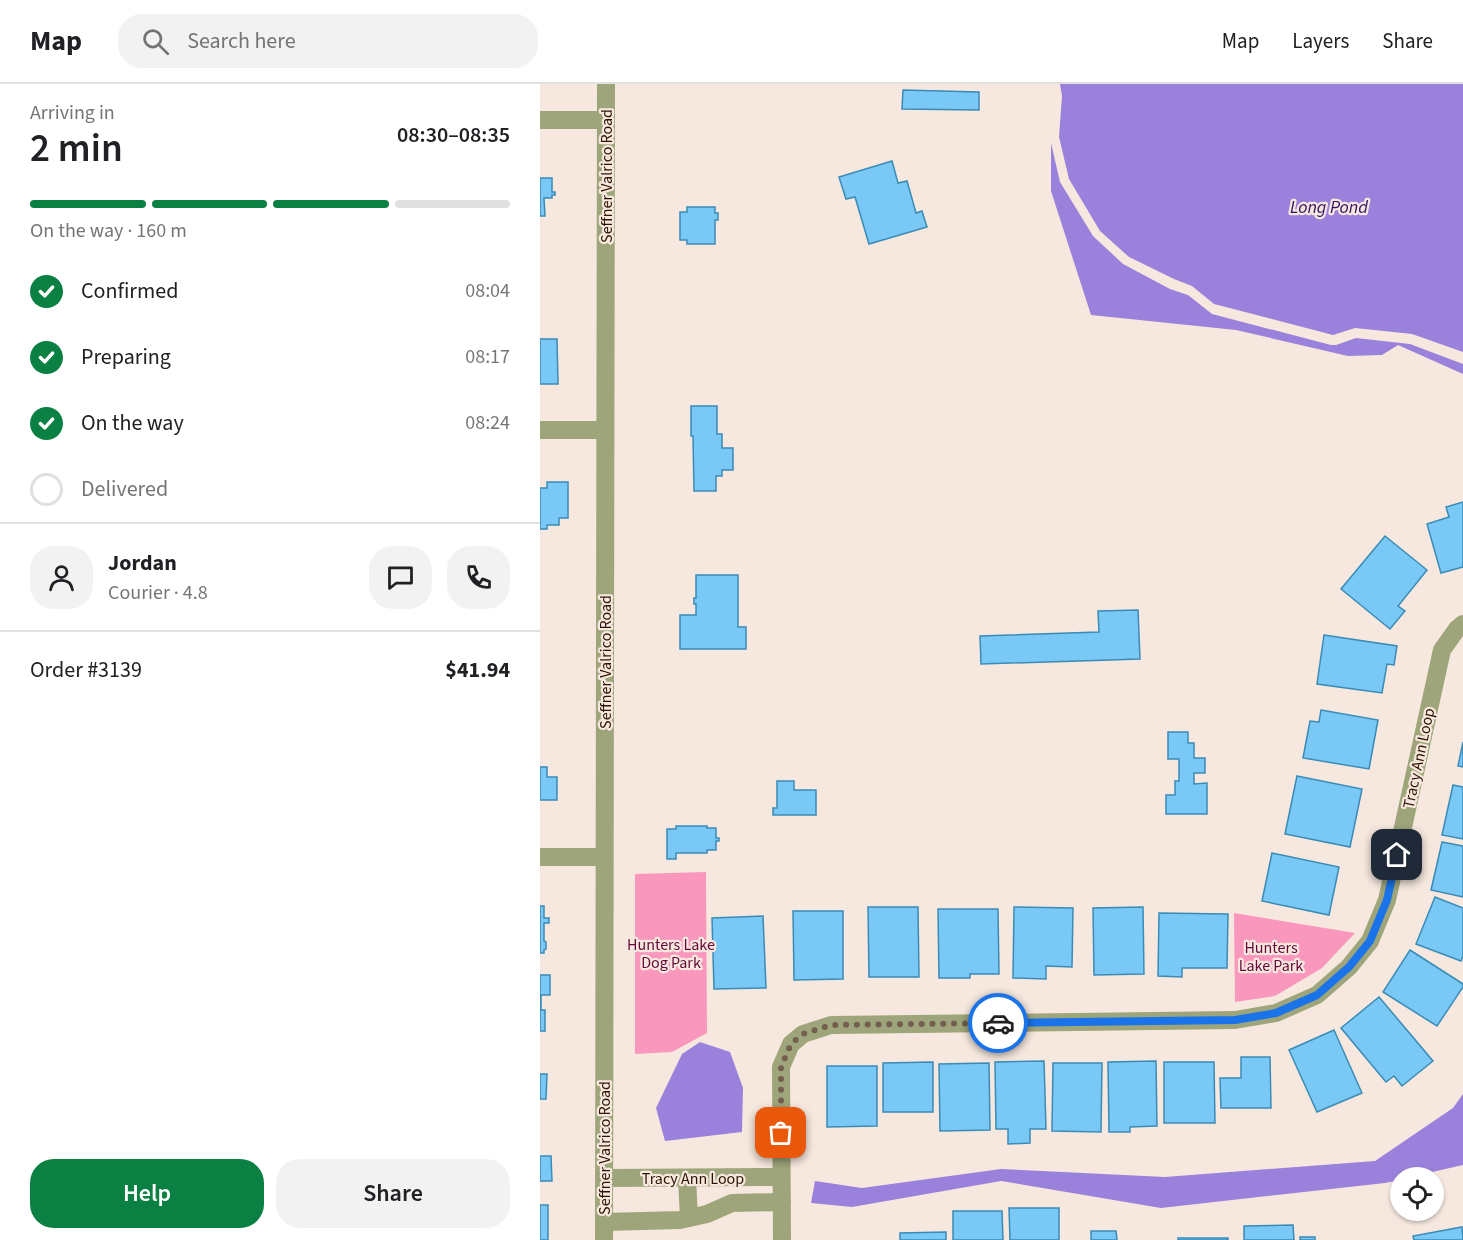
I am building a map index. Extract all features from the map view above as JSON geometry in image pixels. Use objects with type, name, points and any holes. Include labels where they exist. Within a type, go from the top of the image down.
[{"type":"street","name":"Seffner Valrico Road","points":[[604,1231],[606,84]]},
{"type":"street","points":[[540,120],[606,120]]},
{"type":"street","points":[[540,430],[605,430]]},
{"type":"street","name":"Tracy Ann Loop","points":[[782,1240],[781,1067],[791,1044],[803,1034],[831,1025],[1235,1020],[1276,1013],[1317,995],[1349,967],[1370,941],[1387,900],[1442,650],[1457,628],[1463,624]]},
{"type":"street","points":[[540,857],[604,857]]},
{"type":"street","name":"Tracy Ann Loop","points":[[604,1178],[781,1178]]},
{"type":"street","points":[[687,1178],[689,1218]]},
{"type":"street","name":"Tracy Ann Loop","points":[[604,1231],[680,1220],[707,1214],[732,1203],[782,1202]]},
{"type":"green space","name":"Hunters Lake Dog Park","points":[[706,872],[707,1033],[672,1052],[635,1054],[635,874]]},
{"type":"green space","name":"Hunters Lake Park","points":[[1234,913],[1355,933],[1322,968],[1275,996],[1235,1002]]},
{"type":"water","name":"Long Pond","points":[[1060,84],[1463,84],[1463,352],[1412,334],[1355,328],[1333,335],[1214,304],[1192,286],[1129,257],[1100,231],[1069,179],[1059,137],[1062,96]]},
{"type":"water","points":[[1051,143],[1060,182],[1093,236],[1123,264],[1170,289],[1188,295],[1212,314],[1331,345],[1356,338],[1410,344],[1463,364],[1463,374],[1398,345],[1382,355],[1348,356],[1236,330],[1091,315],[1051,191]]},
{"type":"water","points":[[700,1042],[730,1052],[743,1088],[742,1132],[665,1141],[656,1108],[682,1054]]},
{"type":"water","points":[[1463,1094],[1463,1165],[1444,1169],[1444,1167],[1390,1167],[1390,1182],[1385,1183],[1161,1208],[1001,1181],[852,1207],[811,1203],[815,1181],[862,1188],[1001,1169],[1165,1177],[1375,1161],[1453,1108]]},
{"type":"building","points":[[903,90],[979,92],[979,110],[902,109]]},
{"type":"building","points":[[892,161],[898,183],[907,181],[916,213],[922,211],[927,227],[869,244],[855,197],[846,199],[839,177]]},
{"type":"building","points":[[540,178],[552,178],[552,192],[555,192],[552,198],[544,198],[545,216],[540,216]]},
{"type":"building","points":[[687,207],[715,207],[718,220],[715,220],[715,244],[687,244],[687,240],[680,240],[680,212],[687,212]]},
{"type":"building","points":[[540,339],[557,339],[558,384],[540,384]]},
{"type":"building","points":[[691,406],[717,406],[717,434],[722,434],[722,448],[733,448],[733,470],[722,470],[722,476],[716,476],[716,491],[694,491]]},
{"type":"building","points":[[547,482],[568,482],[568,518],[559,518],[559,525],[547,525],[547,529],[540,529],[540,488],[547,488]]},
{"type":"building","points":[[1463,502],[1463,567],[1441,573],[1427,524],[1449,517],[1446,507]]},
{"type":"building","points":[[1385,536],[1427,570],[1398,606],[1405,611],[1390,629],[1341,589]]},
{"type":"building","points":[[696,575],[738,575],[738,627],[746,627],[746,649],[680,649],[680,615],[696,615],[694,598],[696,598]]},
{"type":"building","points":[[1138,610],[1140,659],[981,664],[980,636],[1099,632],[1098,611]]},
{"type":"building","points":[[1324,635],[1397,646],[1394,665],[1387,664],[1382,693],[1317,684]]},
{"type":"building","points":[[1321,710],[1378,720],[1369,769],[1303,758],[1310,721],[1319,722]]},
{"type":"building","points":[[1168,732],[1188,732],[1188,743],[1194,743],[1194,758],[1205,758],[1205,773],[1194,773],[1194,784],[1207,783],[1207,814],[1166,814],[1166,795],[1175,795],[1175,781],[1179,781],[1179,759],[1168,759]]},
{"type":"building","points":[[1463,742],[1463,767],[1458,766]]},
{"type":"building","points":[[540,767],[547,767],[547,777],[557,777],[557,800],[540,800]]},
{"type":"building","points":[[1297,776],[1362,789],[1350,847],[1285,834]]},
{"type":"building","points":[[777,781],[794,781],[794,790],[816,790],[816,815],[773,815],[773,808],[777,808]]},
{"type":"building","points":[[1453,785],[1463,787],[1463,839],[1442,835]]},
{"type":"building","points":[[676,826],[716,828],[716,838],[719,838],[719,841],[716,841],[716,850],[707,850],[707,853],[676,853],[676,859],[667,859],[667,829],[676,829]]},
{"type":"building","points":[[1442,842],[1463,846],[1463,897],[1431,890]]},
{"type":"building","points":[[1272,853],[1339,867],[1329,915],[1262,901]]},
{"type":"building","points":[[1435,897],[1463,908],[1463,956],[1461,961],[1416,944]]},
{"type":"building","points":[[540,906],[544,906],[544,918],[549,918],[549,923],[544,923],[546,949],[544,953],[540,953]]},
{"type":"building","points":[[868,907],[918,907],[919,977],[869,977]]},
{"type":"building","points":[[1014,907],[1073,908],[1072,967],[1046,966],[1046,979],[1013,978]]},
{"type":"building","points":[[1143,907],[1144,974],[1094,975],[1093,908]]},
{"type":"building","points":[[938,909],[998,909],[999,974],[970,974],[970,978],[939,978]]},
{"type":"building","points":[[793,911],[843,911],[843,979],[794,980]]},
{"type":"building","points":[[1159,913],[1228,914],[1227,968],[1182,968],[1182,977],[1158,976]]},
{"type":"building","points":[[763,916],[766,988],[714,989],[712,918]]},
{"type":"building","points":[[1410,950],[1463,984],[1437,1026],[1383,992]]},
{"type":"building","points":[[540,975],[550,975],[550,995],[541,995],[541,1010],[545,1010],[545,1031],[540,1031]]},
{"type":"building","points":[[1379,997],[1433,1061],[1402,1086],[1394,1076],[1386,1082],[1341,1028]]},
{"type":"building","points":[[1334,1030],[1362,1093],[1317,1112],[1289,1050]]},
{"type":"building","points":[[1241,1057],[1270,1057],[1271,1108],[1221,1108],[1220,1078],[1241,1078]]},
{"type":"building","points":[[1044,1061],[1046,1129],[1030,1129],[1030,1143],[1008,1144],[1008,1129],[996,1129],[995,1062]]},
{"type":"building","points":[[1156,1061],[1157,1126],[1130,1127],[1130,1132],[1109,1132],[1108,1062]]},
{"type":"building","points":[[933,1062],[933,1112],[883,1112],[883,1063]]},
{"type":"building","points":[[1164,1062],[1214,1062],[1215,1123],[1164,1123]]},
{"type":"building","points":[[989,1063],[990,1130],[940,1131],[939,1064]]},
{"type":"building","points":[[1053,1063],[1102,1063],[1101,1132],[1052,1131]]},
{"type":"building","points":[[827,1066],[877,1066],[877,1126],[827,1127]]},
{"type":"building","points":[[540,1074],[547,1074],[546,1099],[540,1099]]},
{"type":"building","points":[[540,1156],[551,1156],[552,1181],[540,1181]]},
{"type":"building","points":[[540,1205],[548,1205],[548,1240],[540,1240]]},
{"type":"building","points":[[1009,1208],[1059,1208],[1059,1240],[1010,1240]]},
{"type":"building","points":[[953,1211],[1002,1211],[1003,1240],[953,1240]]},
{"type":"building","points":[[1293,1225],[1294,1240],[1244,1240],[1244,1226]]},
{"type":"building","points":[[1462,1227],[1463,1240],[1414,1240],[1413,1236]]},
{"type":"building","points":[[1091,1231],[1116,1231],[1117,1240],[1091,1240]]},
{"type":"building","points":[[946,1232],[946,1240],[900,1240],[900,1233]]},
{"type":"building","points":[[1300,1237],[1315,1237],[1315,1240],[1300,1240]]},
{"type":"building","points":[[1178,1238],[1228,1238],[1228,1240],[1178,1240]]},
{"type":"way so far","points":[[781,1133],[781,1067],[791,1044],[803,1034],[831,1025],[998,1023]]},
{"type":"route","points":[[998,1023],[1235,1020],[1276,1013],[1317,995],[1349,967],[1370,941],[1387,900],[1397,855]]}]
